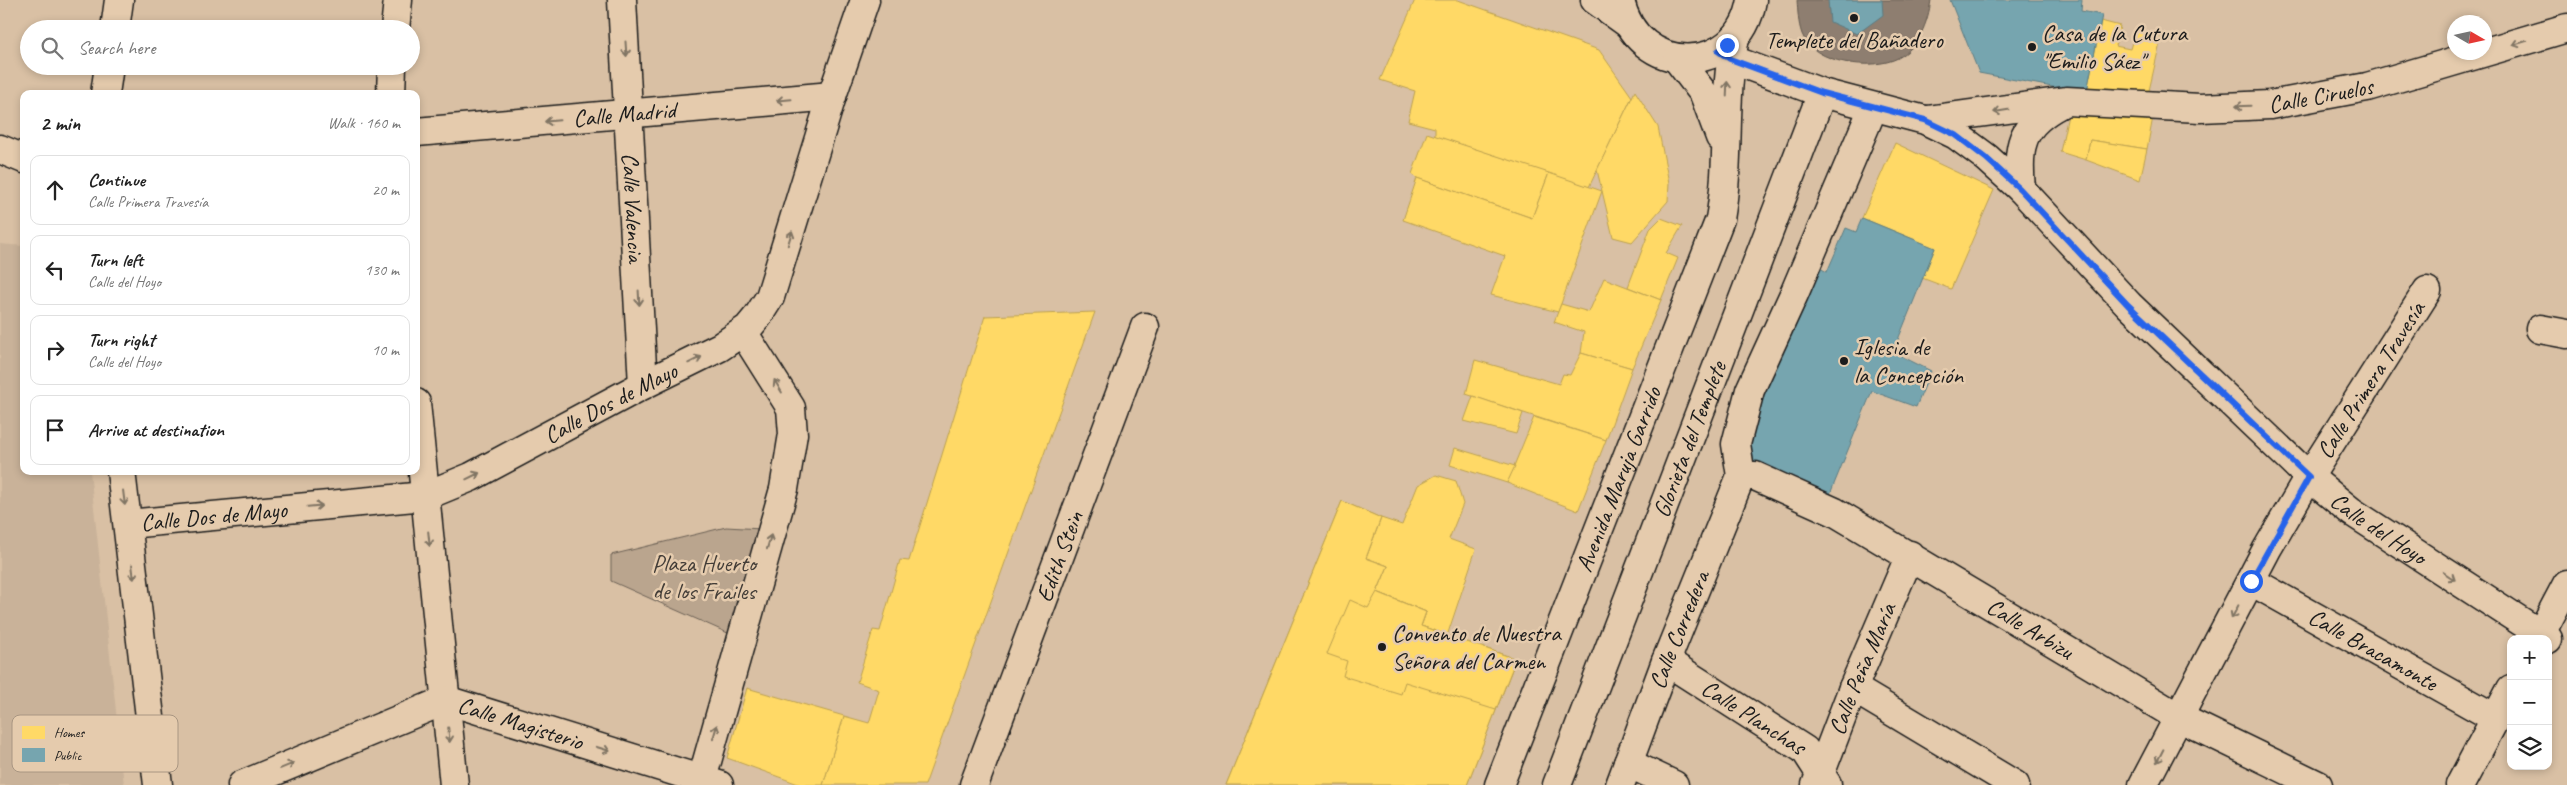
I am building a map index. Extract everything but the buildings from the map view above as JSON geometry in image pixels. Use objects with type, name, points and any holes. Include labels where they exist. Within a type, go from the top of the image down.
[{"type":"street","points":[[116,20],[119,0]]},
{"type":"street","points":[[396,20],[398,0]]},
{"type":"street","name":"Calle Valencia","points":[[622,0],[630,114],[643,385]]},
{"type":"street","name":"Calle Dos de Mayo","points":[[128,524],[425,496],[471,478],[643,385],[720,347],[742,332],[758,316],[770,297],[832,96],[866,0]]},
{"type":"street","points":[[1595,0],[1624,11],[1640,40],[1657,52],[1677,59],[1694,59],[1728,49],[1747,20],[1752,0]]},
{"type":"street","name":"Calle Ciruelos","points":[[1925,120],[2066,101],[2200,108],[2270,105],[2367,87],[2567,28]]},
{"type":"street","name":"Calle del Hoyo","points":[[1728,49],[1822,93],[1872,108],[1925,120],[1956,135],[1986,158],[2020,189],[2128,305],[2309,477],[2352,512],[2538,635]]},
{"type":"street","name":"Avenida Maruja Garrido","points":[[1499,785],[1720,219],[1726,172],[1728,49]]},
{"type":"street","name":"Avenida Maruja Garrido","points":[[1677,59],[1704,94],[1719,134],[1726,172]]},
{"type":"street","points":[[106,90],[108,75]]},
{"type":"street","points":[[391,90],[392,75]]},
{"type":"street","name":"Glorieta del Templete","points":[[1557,785],[1822,93]]},
{"type":"street","name":"Calle Madrid","points":[[420,132],[832,96]]},
{"type":"street","points":[[2020,189],[2018,158],[2025,135],[2040,114],[2066,101]]},
{"type":"street","points":[[1741,476],[1736,444],[1750,390],[1794,294],[1872,108]]},
{"type":"street","points":[[0,149],[20,157]]},
{"type":"street","name":"Calle Primera Travesía","points":[[2143,785],[2251,581],[2309,477],[2428,291]]},
{"type":"street","name":"Edith Stein","points":[[974,785],[1145,328]]},
{"type":"street","points":[[2540,329],[2567,334]]},
{"type":"street","points":[[707,783],[784,489],[793,434],[790,408],[742,332]]},
{"type":"street","points":[[420,444],[454,785]]},
{"type":"street","points":[[122,475],[150,715]]},
{"type":"street","name":"Calle Arbizu","points":[[1741,476],[1755,476],[1835,512],[1910,554],[2180,718],[2318,785]]},
{"type":"street","name":"Calle Corredera","points":[[1624,774],[1666,661],[1741,476]]},
{"type":"street","name":"Calle Peña María","points":[[1822,781],[1853,688],[1910,554]]},
{"type":"street","name":"Calle Bracamonte","points":[[2251,581],[2495,718]]},
{"type":"street","points":[[2544,635],[2567,584]]},
{"type":"street","name":"Calle del Hoyo","points":[[2552,641],[2567,647]]},
{"type":"street","name":"Calle Planchas","points":[[1666,661],[1805,750],[1822,781]]},
{"type":"street","points":[[1853,688],[2015,785]]},
{"type":"street","points":[[2460,785],[2507,696]]},
{"type":"street","name":"Calle Magisterio","points":[[242,785],[446,700],[707,783]]},
{"type":"street","points":[[157,772],[158,785]]},
{"type":"street","points":[[1624,774],[1674,785]]},
{"type":"shaded area","points":[[1797,0],[1931,0],[1925,25],[1912,47],[1898,58],[1887,62],[1860,64],[1831,58],[1818,52],[1808,44],[1801,30]]},
{"type":"shaded area","points":[[0,244],[20,246],[20,475],[90,475],[116,715],[12,715],[12,772],[123,772],[124,785],[0,785]]},
{"type":"green space","name":"Plaza Huerto de los Frailes","points":[[726,527],[762,529],[730,634],[611,581],[611,555]]},
{"type":"place","name":"Templete del Bañadero","points":[[1854,18]]},
{"type":"place","name":"Casa de la Cutura \"Emilio Sáez\"","points":[[2032,47]]},
{"type":"place","name":"Iglesia de la Concepción","points":[[1844,361]]},
{"type":"place","name":"Convento de Nuestra Señora del Carmen","points":[[1382,647]]},
{"type":"route","points":[[1727,45],[1718,51],[1730,59],[1822,93],[1872,108],[1925,120],[1956,135],[1986,158],[2020,189],[2052,221],[2128,305],[2309,477],[2267,549],[2251,581]]}]
